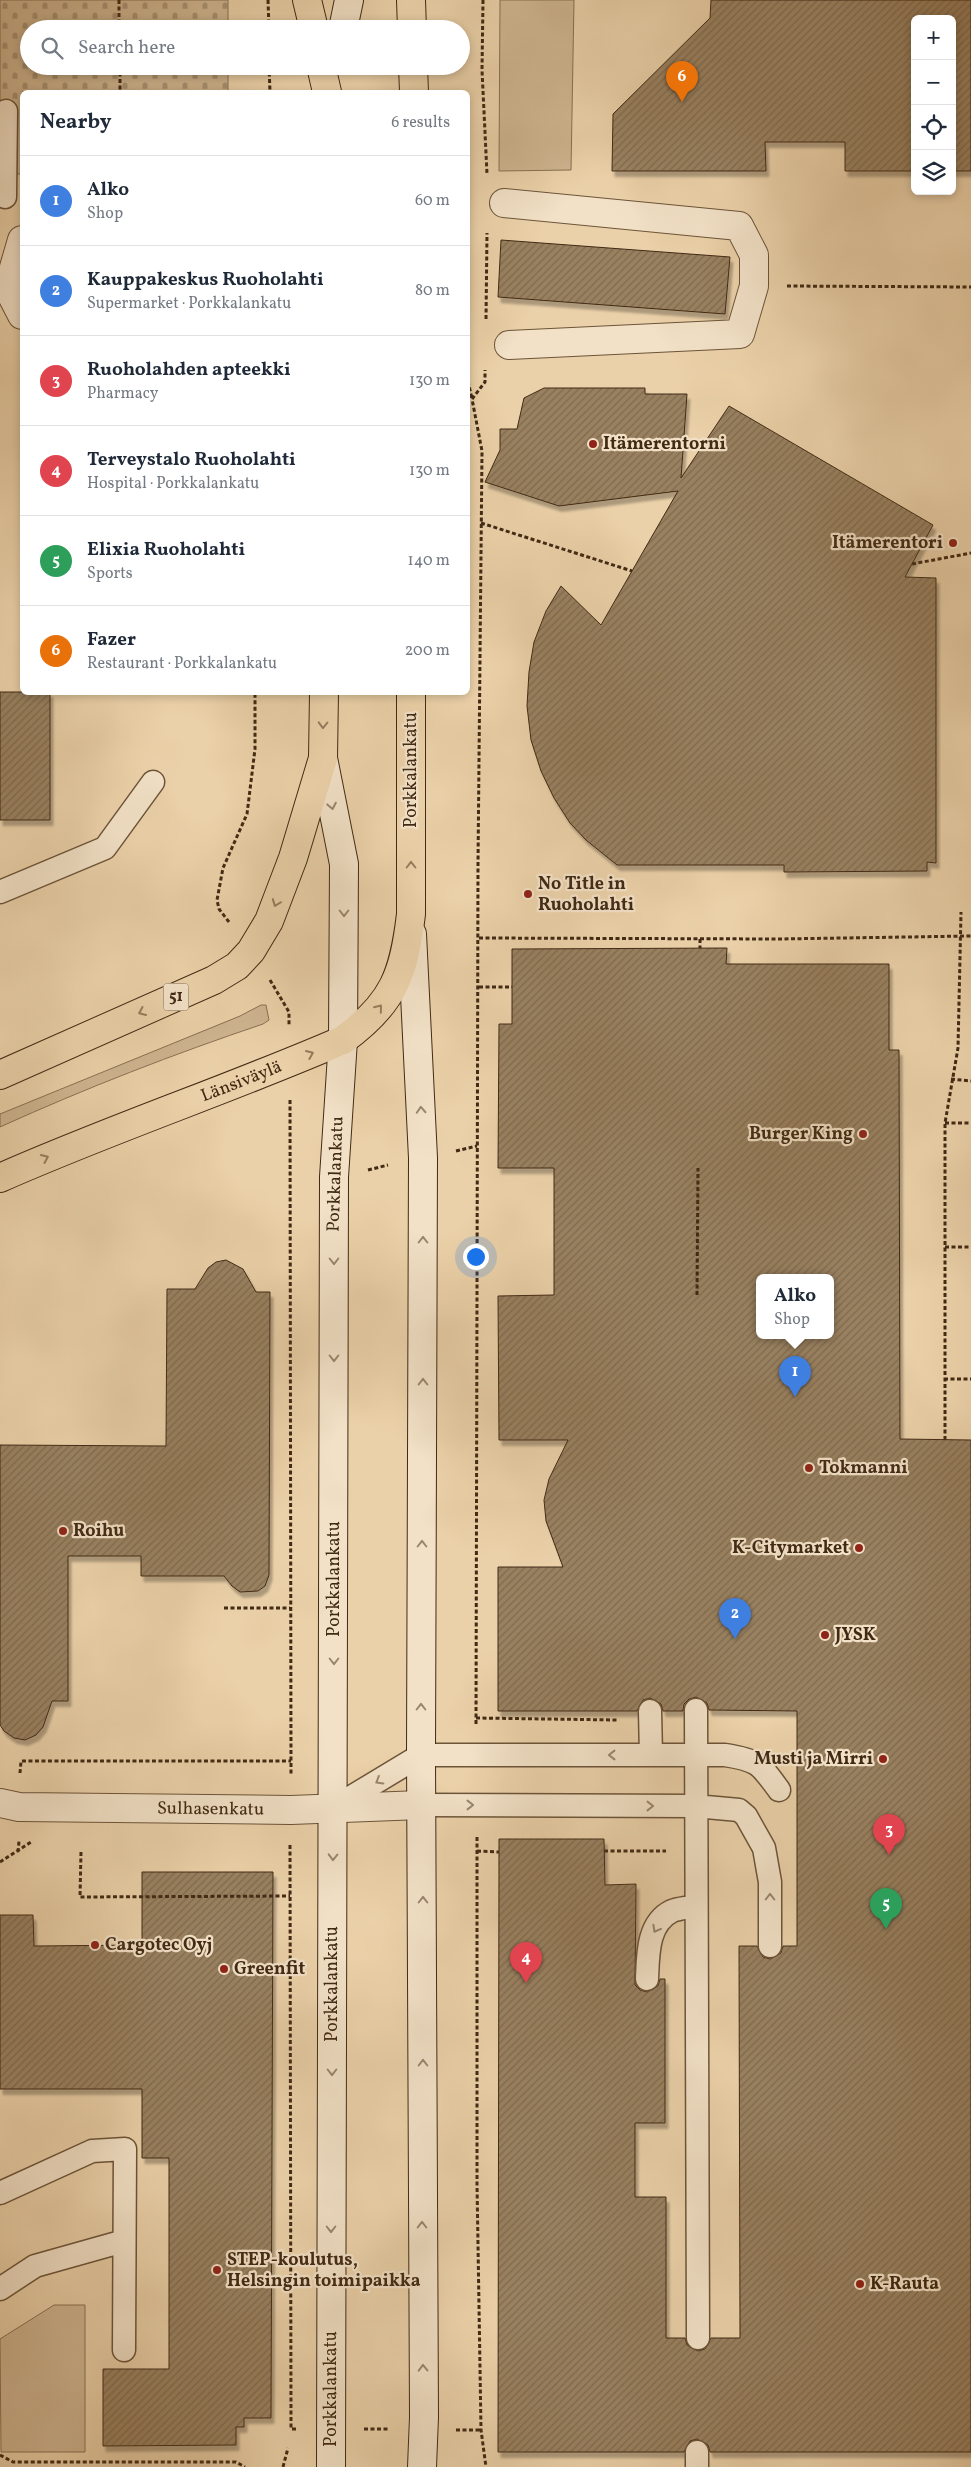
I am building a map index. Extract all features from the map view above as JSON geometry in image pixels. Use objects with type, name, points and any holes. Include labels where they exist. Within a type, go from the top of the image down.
[{"type":"main road","points":[[308,0],[312,20]]},
{"type":"main road","points":[[345,20],[349,0]]},
{"type":"main road","points":[[411,0],[412,20]]},
{"type":"main road","points":[[324,75],[328,90]]},
{"type":"main road","points":[[330,90],[334,75]]},
{"type":"main road","points":[[413,75],[414,90]]},
{"type":"main road","points":[[504,203],[739,226],[754,255],[754,286],[740,334],[509,346]]},
{"type":"main road","points":[[20,247],[8,288],[20,311]]},
{"type":"main road","name":"Porkkalankatu","points":[[324,695],[322,758],[344,864],[343,1040],[334,1177],[331,2467]]},
{"type":"main road","name":"Porkkalankatu","points":[[410,695],[411,914],[423,1158],[421,1755],[422,2467]]},
{"type":"main road","name":"51","points":[[0,1075],[214,980],[237,966],[251,951],[269,922],[293,858],[322,758]]},
{"type":"main road","name":"Länsiväylä","points":[[0,1178],[71,1147],[290,1063],[343,1040],[375,1014],[389,996],[401,971],[408,945],[411,914]]},
{"type":"main road","name":"Sulhasenkatu","points":[[10,1805],[334,1808],[421,1805]]},
{"type":"lane","points":[[6,111],[6,197]]},
{"type":"lane","points":[[0,892],[105,848],[153,782]]},
{"type":"lane","points":[[696,1710],[695,1906],[698,2338]]},
{"type":"lane","points":[[650,1715],[651,1755]]},
{"type":"lane","points":[[334,1808],[421,1755],[695,1755],[745,1758],[762,1766],[779,1790]]},
{"type":"lane","points":[[421,1805],[695,1806],[739,1810],[746,1816],[764,1848],[770,1882],[770,1946]]},
{"type":"lane","points":[[647,1979],[654,1928],[672,1911],[695,1906]]},
{"type":"lane","points":[[0,2193],[92,2151],[125,2149],[124,2350]]},
{"type":"lane","points":[[0,2289],[35,2266],[124,2241]]},
{"type":"path","points":[[119,0],[119,20]]},
{"type":"path","points":[[268,0],[269,20]]},
{"type":"path","points":[[482,0],[482,70],[487,180]]},
{"type":"path","points":[[120,75],[120,90]]},
{"type":"path","points":[[269,75],[270,90]]},
{"type":"path","points":[[486,327],[487,229]]},
{"type":"path","points":[[754,286],[971,286]]},
{"type":"path","points":[[472,399],[485,382],[486,368]]},
{"type":"path","points":[[470,390],[482,451],[477,1146],[476,1718],[650,1715]]},
{"type":"path","points":[[481,523],[632,571]]},
{"type":"path","points":[[912,564],[971,553]]},
{"type":"path","points":[[218,909],[216,900],[223,868],[247,814],[255,749],[255,695]]},
{"type":"path","points":[[945,1440],[945,1123],[958,1037],[961,912]]},
{"type":"path","points":[[479,938],[700,939],[971,936]]},
{"type":"path","points":[[700,939],[700,948]]},
{"type":"path","points":[[478,987],[512,987]]},
{"type":"path","points":[[951,1079],[971,1081]]},
{"type":"path","points":[[945,1123],[971,1123]]},
{"type":"path","points":[[10,1805],[21,1761],[291,1761],[291,1184],[334,1177],[477,1146]]},
{"type":"path","points":[[697,1295],[698,1168]]},
{"type":"path","points":[[944,1247],[971,1248]]},
{"type":"path","points":[[944,1378],[971,1379]]},
{"type":"path","points":[[224,1608],[290,1608]]},
{"type":"path","points":[[486,2467],[481,2430],[477,2183],[477,1851],[499,1852]]},
{"type":"path","points":[[80,1852],[80,1897],[290,1896]]},
{"type":"path","points":[[290,1855],[291,2429],[481,2430]]},
{"type":"path","points":[[283,2467],[288,2448]]},
{"type":"path","points":[[0,2455],[13,2462],[236,2462],[245,2467]]},
{"type":"green space","points":[[0,0],[228,0],[228,20],[20,20],[20,75],[228,75],[228,90],[20,90],[20,174],[0,174]]},
{"type":"green space","points":[[500,0],[574,0],[571,170],[499,171]]},
{"type":"green space","points":[[261,1005],[266,1005],[269,1020],[263,1024],[130,1072],[0,1127],[0,1114],[240,1016]]},
{"type":"green space","points":[[54,2305],[85,2305],[85,2452],[1,2452],[0,2339]]},
{"type":"building","points":[[711,0],[971,0],[971,171],[956,171],[956,15],[911,15],[911,171],[845,171],[845,142],[765,142],[766,171],[612,171],[613,114],[710,18]]},
{"type":"building","points":[[501,240],[730,257],[725,314],[498,297]]},
{"type":"building","points":[[544,388],[645,388],[645,394],[687,394],[681,478],[729,406],[933,525],[905,577],[936,578],[936,863],[927,862],[927,871],[784,872],[784,865],[617,865],[586,840],[570,823],[554,798],[541,771],[531,740],[527,706],[529,672],[534,642],[546,611],[561,586],[601,625],[678,491],[559,506],[485,482],[500,450],[500,429],[517,429],[524,398]]},
{"type":"building","points":[[0,692],[20,692],[20,695],[50,695],[50,820],[0,820]]},
{"type":"building","points":[[727,948],[726,964],[889,964],[889,1050],[899,1050],[900,1439],[971,1440],[971,2452],[710,2452],[708,2445],[697,2439],[690,2441],[684,2452],[498,2452],[499,1839],[604,1839],[605,1885],[636,1884],[635,1985],[640,1990],[647,1992],[658,1986],[660,1979],[665,1979],[665,2123],[635,2123],[635,2197],[666,2197],[666,2338],[685,2338],[687,2345],[698,2351],[705,2349],[711,2338],[740,2338],[739,1946],[757,1946],[763,1957],[770,1959],[781,1953],[783,1946],[797,1946],[797,1711],[709,1710],[707,1703],[696,1697],[689,1699],[684,1704],[683,1711],[663,1711],[661,1704],[650,1698],[643,1700],[637,1711],[498,1711],[498,1567],[563,1567],[546,1521],[544,1500],[549,1479],[568,1440],[499,1440],[498,1296],[554,1295],[554,1168],[498,1168],[499,1024],[512,1024],[512,949]]},
{"type":"building","points":[[226,1260],[243,1269],[256,1292],[270,1292],[269,1575],[265,1586],[258,1591],[240,1592],[224,1576],[141,1576],[141,1556],[68,1556],[68,1701],[52,1701],[43,1727],[36,1735],[25,1740],[14,1738],[4,1731],[0,1725],[0,1445],[166,1446],[167,1289],[195,1289],[208,1268],[216,1262]]},
{"type":"building","points":[[142,1872],[273,1872],[271,2418],[244,2418],[244,2427],[236,2427],[236,2445],[103,2446],[103,2369],[169,2369],[169,2158],[142,2158],[142,2089],[0,2089],[0,1915],[33,1915],[34,1946],[142,1945]]},
{"type":"place","name":"Fazer","points":[[682,102]]},
{"type":"place","name":"Itämerentorni","points":[[593,444]]},
{"type":"place","name":"Itämerentori","points":[[953,543]]},
{"type":"place","name":"No Title in Ruoholahti","points":[[528,894]]},
{"type":"place","name":"Burger King","points":[[863,1134]]},
{"type":"place","name":"Alko","points":[[795,1397]]},
{"type":"place","name":"Tokmanni","points":[[809,1468]]},
{"type":"place","name":"Roihu","points":[[63,1531]]},
{"type":"place","name":"K-Citymarket","points":[[859,1548]]},
{"type":"place","name":"JYSK","points":[[825,1635]]},
{"type":"place","name":"Kauppakeskus Ruoholahti","points":[[735,1639]]},
{"type":"place","name":"Musti ja Mirri","points":[[883,1759]]},
{"type":"place","name":"Ruoholahden apteekki","points":[[889,1855]]},
{"type":"place","name":"Elixia Ruoholahti","points":[[886,1929]]},
{"type":"place","name":"Cargotec Oyj","points":[[95,1945]]},
{"type":"place","name":"Greenfit","points":[[224,1969]]},
{"type":"place","name":"Terveystalo Ruoholahti","points":[[526,1983]]},
{"type":"place","name":"STEP-koulutus, Helsingin toimipaikka","points":[[217,2270]]},
{"type":"place","name":"K-Rauta","points":[[860,2284]]}]
